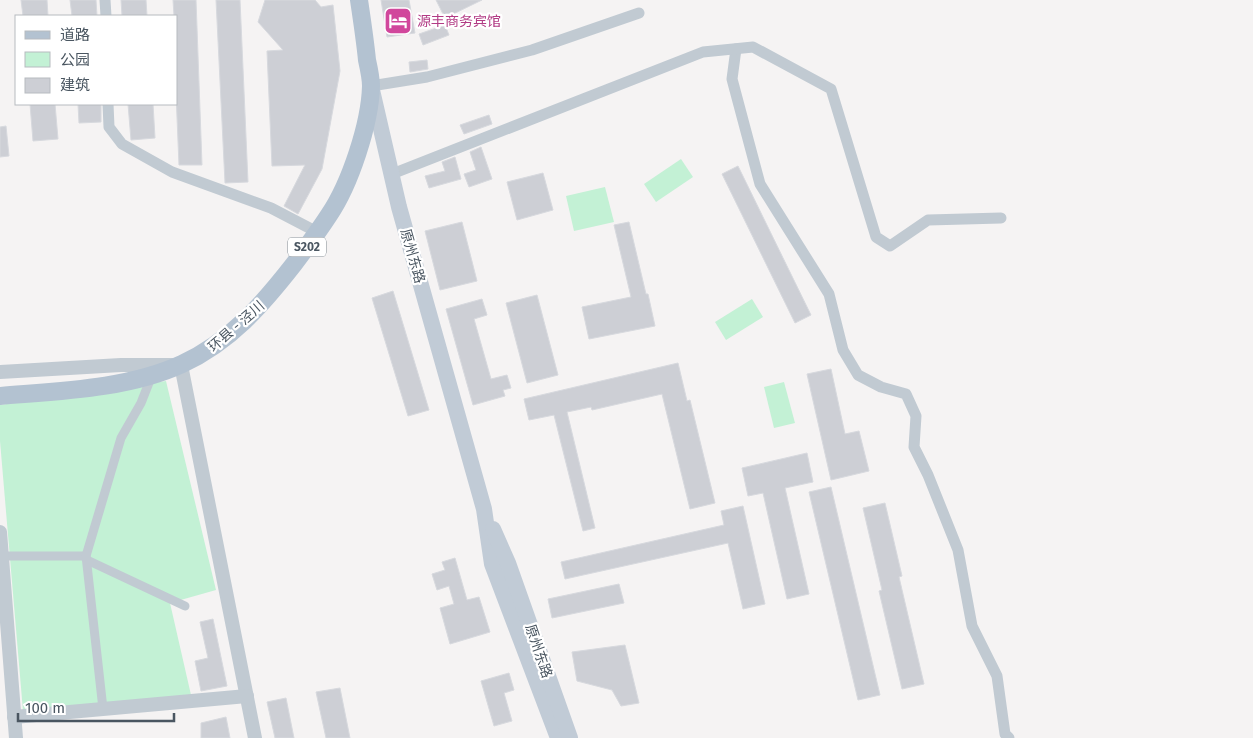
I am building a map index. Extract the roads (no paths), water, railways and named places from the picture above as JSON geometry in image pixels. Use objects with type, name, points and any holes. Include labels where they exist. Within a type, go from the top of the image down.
[{"type":"main road","name":"原州东路","points":[[359,0],[371,86],[399,207],[484,509],[508,563],[559,729],[570,738]]},
{"type":"main road","name":"环县 - 泾川","points":[[4,396],[81,389],[130,382],[180,365],[207,352],[241,324],[266,300],[330,214],[347,180],[366,121],[371,86]]},
{"type":"street","points":[[105,0],[106,15]]},
{"type":"street","points":[[371,86],[427,76],[532,50],[639,13]]},
{"type":"street","points":[[392,174],[703,52],[753,47],[831,90],[876,236],[890,246],[928,220],[1001,218]]},
{"type":"street","points":[[736,49],[732,80],[760,184],[829,294],[843,350],[858,375],[881,387],[906,394],[916,416],[914,447],[958,550],[972,626],[996,676],[1007,736],[993,738]]},
{"type":"street","points":[[108,105],[109,127],[122,144],[172,172],[271,208],[317,232]]},
{"type":"street","points":[[0,372],[121,365],[180,365],[256,738]]},
{"type":"street","points":[[103,709],[86,558],[121,438],[141,403],[152,374]]},
{"type":"street","points":[[0,532],[16,738]]},
{"type":"street","points":[[2,556],[86,558],[184,606]]},
{"type":"street","points":[[14,717],[247,696]]},
{"type":"place","name":"源丰商务宾馆","points":[[398,21]]}]
